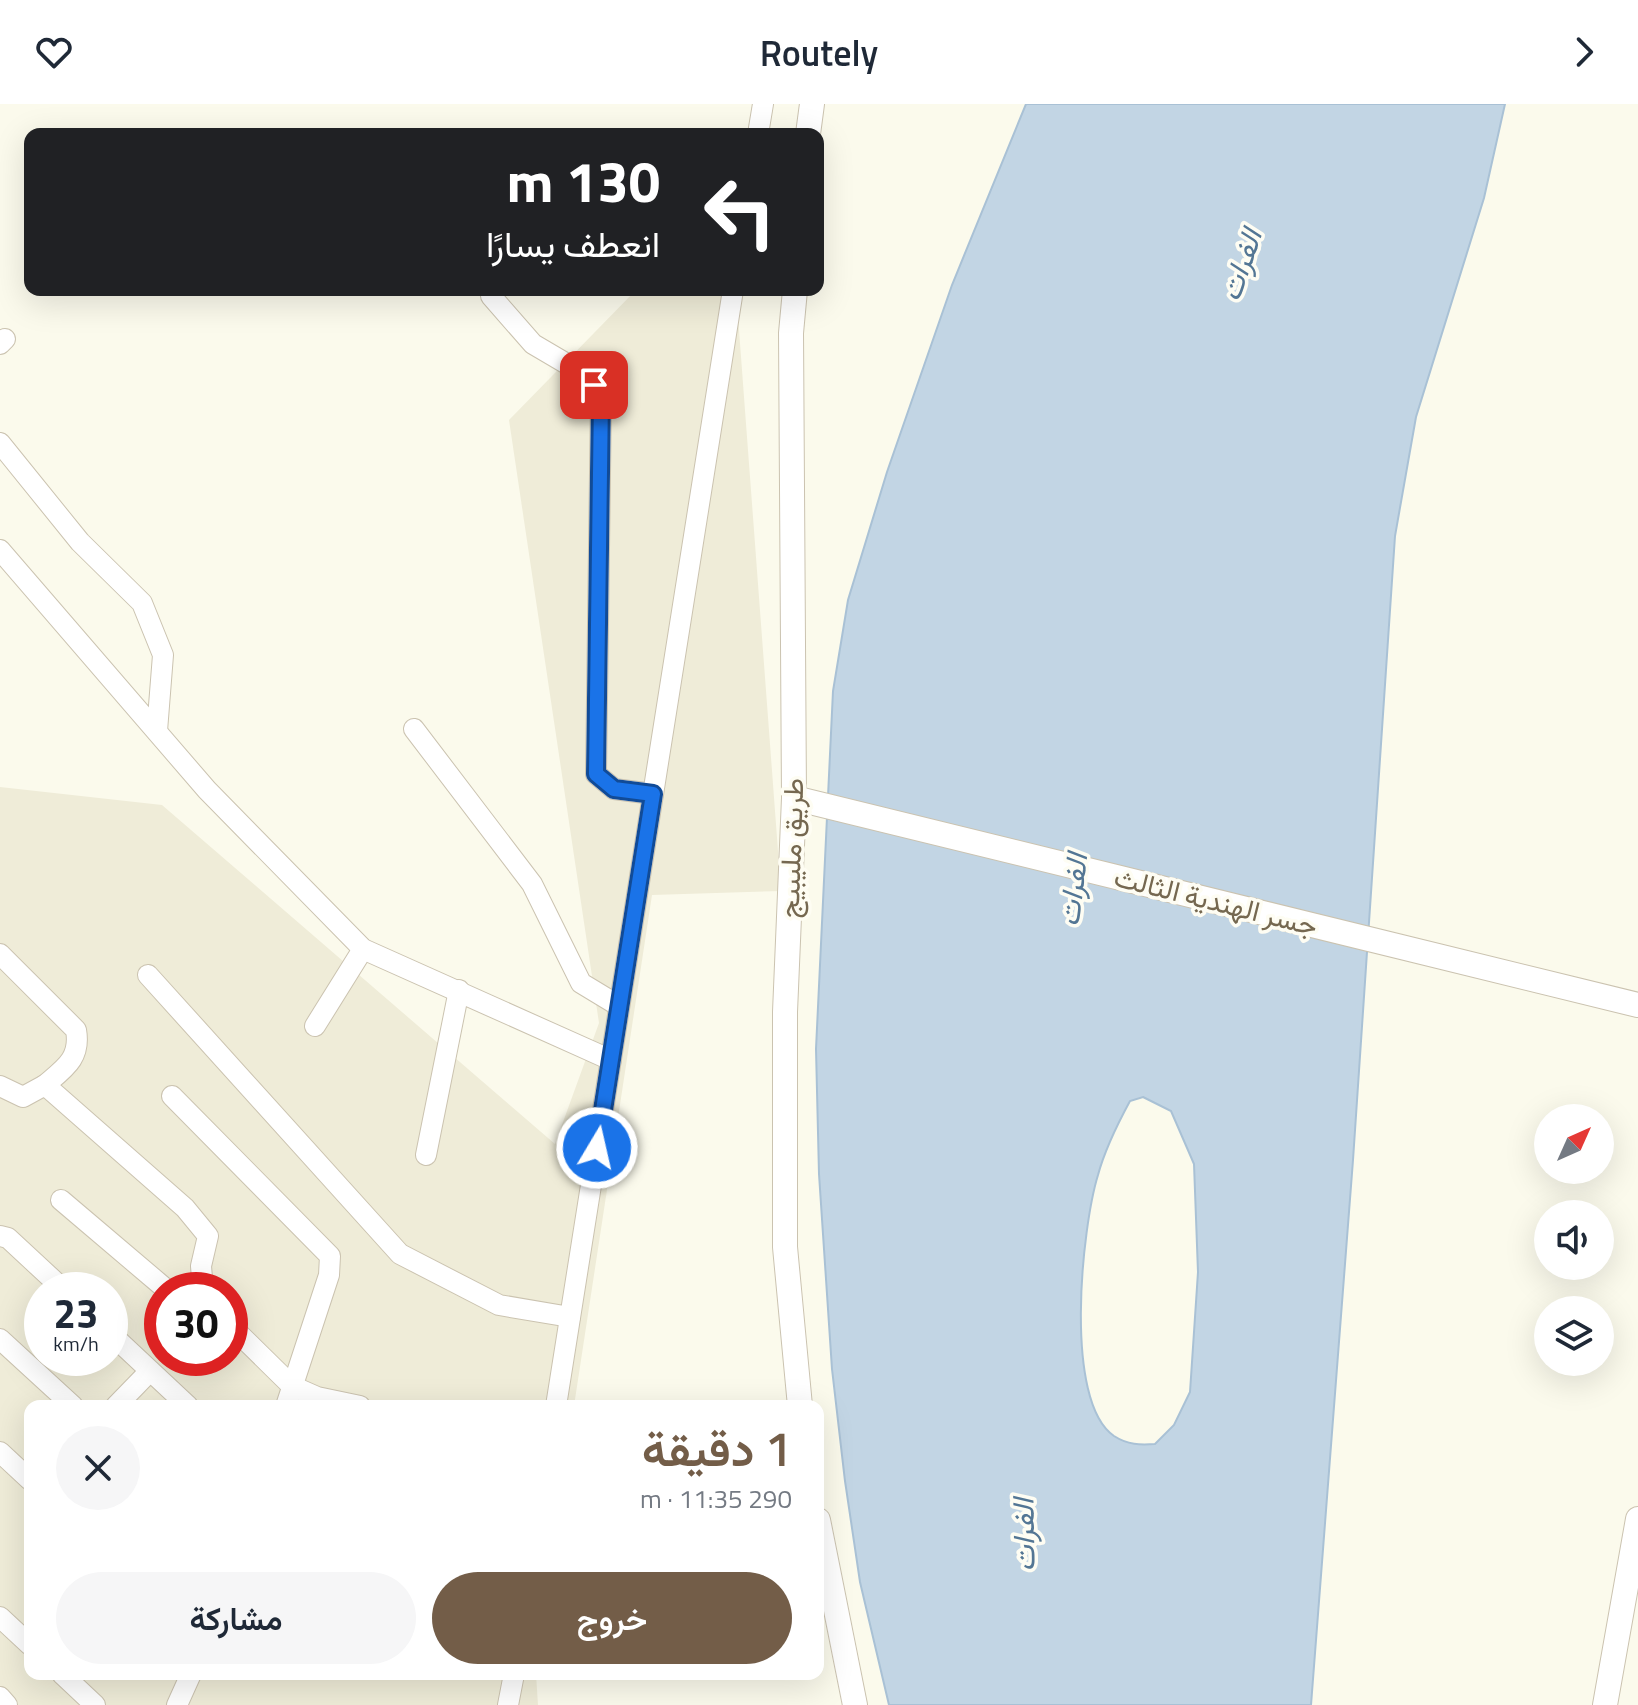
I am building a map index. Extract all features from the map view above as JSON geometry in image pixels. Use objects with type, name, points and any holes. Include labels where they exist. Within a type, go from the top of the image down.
[{"type":"street","points":[[759,128],[763,104]]},
{"type":"street","points":[[809,128],[812,104]]},
{"type":"street","points":[[491,296],[533,344],[584,374],[601,398],[596,774],[614,789],[653,794]]},
{"type":"street","points":[[557,1400],[732,296]]},
{"type":"street","name":"طريق مليبيج","points":[[794,296],[791,333],[794,798],[785,1012],[785,1247],[799,1400]]},
{"type":"street","points":[[0,443],[80,542],[142,603],[163,655],[157,731]]},
{"type":"street","points":[[0,550],[207,790],[363,949],[611,1060]]},
{"type":"street","points":[[414,729],[532,884],[581,983],[619,1006]]},
{"type":"street","name":"جسر الهندية الثالث","points":[[794,798],[1638,1005]]},
{"type":"street","points":[[315,1026],[363,949]]},
{"type":"street","points":[[0,954],[76,1030],[79,1045],[72,1063],[45,1085],[23,1097],[0,1086]]},
{"type":"street","points":[[148,975],[400,1254],[499,1305],[570,1317]]},
{"type":"street","points":[[426,1155],[459,990]]},
{"type":"street","points":[[45,1085],[185,1208],[208,1236],[202,1272]]},
{"type":"street","points":[[172,1096],[330,1256],[329,1275],[289,1396]]},
{"type":"street","points":[[61,1200],[146,1272]]},
{"type":"street","points":[[0,1236],[8,1238],[45,1272]]},
{"type":"street","points":[[0,1339],[66,1400]]},
{"type":"street","points":[[248,1344],[289,1396]]},
{"type":"street","points":[[128,1350],[144,1365]]},
{"type":"street","points":[[122,1400],[145,1376]]},
{"type":"street","points":[[155,1376],[181,1400]]},
{"type":"street","points":[[289,1396],[331,1400]]},
{"type":"street","points":[[0,1452],[24,1474]]},
{"type":"street","points":[[1605,1705],[1638,1519]]},
{"type":"street","points":[[824,1550],[855,1705]]},
{"type":"street","points":[[0,1617],[24,1639]]},
{"type":"street","points":[[68,1680],[95,1705]]},
{"type":"street","points":[[177,1705],[188,1680]]},
{"type":"street","points":[[508,1705],[513,1680]]},
{"type":"street","points":[[0,1697],[7,1705]]},
{"type":"shaded area","points":[[630,296],[736,296],[781,891],[652,895],[575,1400],[24,1400],[24,1680],[536,1680],[538,1705],[0,1705],[0,787],[162,805],[555,1144],[599,1023],[509,420]]},
{"type":"water","name":"الفرات","points":[[1026,104],[1505,104],[1484,198],[1416,417],[1395,536],[1353,1160],[1311,1705],[889,1705],[860,1582],[832,1369],[819,1174],[816,1049],[833,691],[848,600],[887,472],[952,285]],"holes":[[[1143,1097],[1171,1111],[1194,1164],[1198,1272],[1190,1392],[1174,1425],[1155,1444],[1139,1444],[1114,1436],[1098,1417],[1088,1388],[1082,1352],[1083,1271],[1098,1175],[1130,1101]]]},
{"type":"route","points":[[594,385],[601,398],[596,774],[614,789],[653,794],[597,1148]]}]
